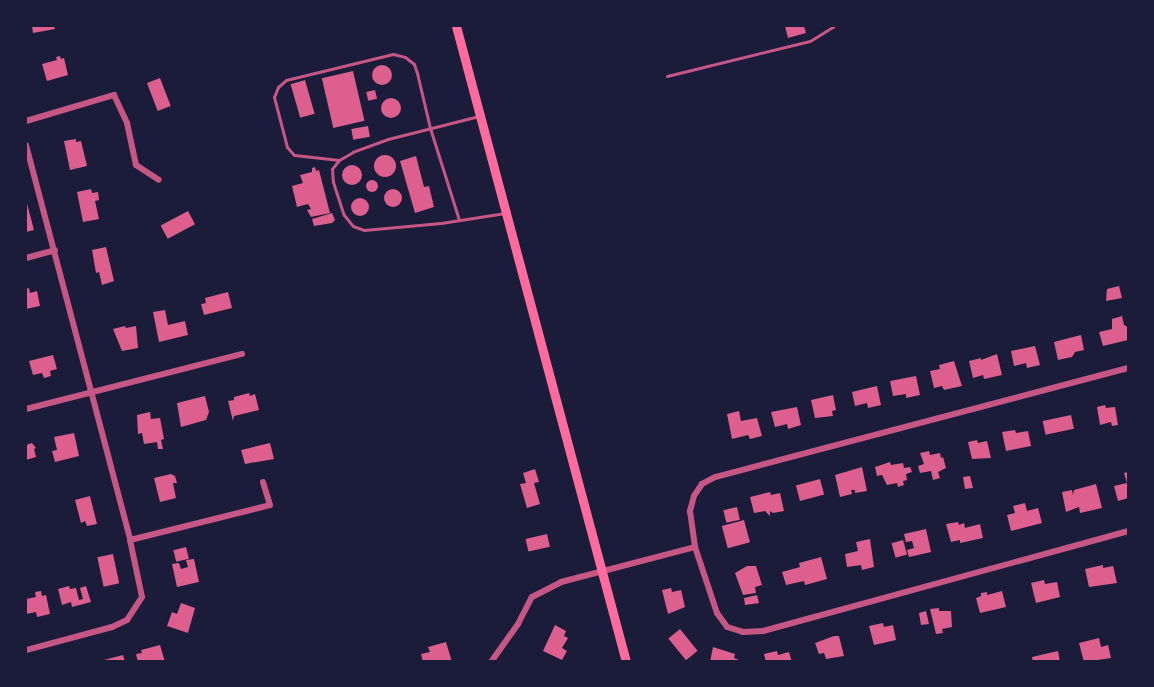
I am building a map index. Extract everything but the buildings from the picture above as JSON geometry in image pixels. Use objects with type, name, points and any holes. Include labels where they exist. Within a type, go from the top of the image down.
[{"type":"main road","points":[[456,26],[626,662]]},
{"type":"street","points":[[26,121],[114,95],[127,123],[136,165],[159,180]]},
{"type":"street","points":[[26,144],[130,540],[142,597],[128,620],[112,627],[26,650]]},
{"type":"street","points":[[26,258],[55,250]]},
{"type":"street","points":[[26,409],[242,354]]},
{"type":"street","points":[[1128,368],[716,477],[702,484],[694,496],[690,511],[695,548],[717,613],[727,627],[743,632],[763,631],[1128,531]]},
{"type":"street","points":[[130,540],[270,505],[263,482]]},
{"type":"street","points":[[491,662],[518,624],[532,597],[561,582],[695,548]]},
{"type":"lane","points":[[667,76],[810,41],[834,26]]},
{"type":"lane","points":[[459,220],[430,128],[417,73],[414,64],[405,57],[393,54],[286,80],[278,87],[274,97],[287,147],[294,155],[339,160],[388,139],[430,128],[480,115]]},
{"type":"lane","points":[[339,160],[332,170],[333,182],[344,215],[353,226],[364,230],[379,231],[506,212]]}]
